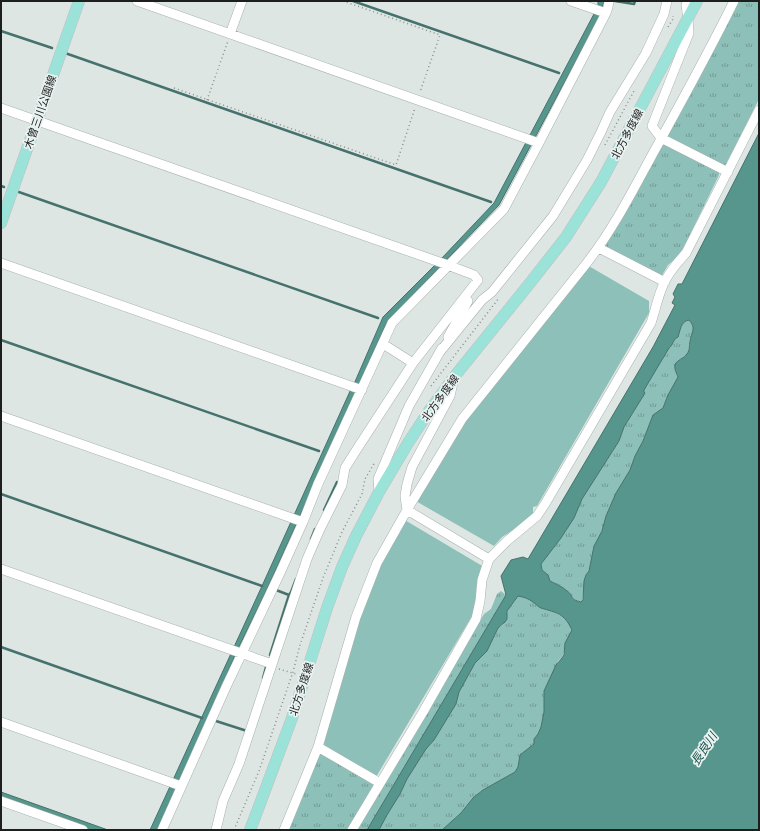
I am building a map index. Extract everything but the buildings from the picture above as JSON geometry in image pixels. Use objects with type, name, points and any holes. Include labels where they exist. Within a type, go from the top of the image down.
[{"type":"main road","name":"木曽三川公園線","points":[[1,224],[79,1]]},
{"type":"main road","name":"北方多度線","points":[[250,830],[292,718],[327,608],[342,567],[379,492],[429,411],[454,377],[566,237],[601,182],[697,1]]},
{"type":"street","points":[[137,1],[534,141]]},
{"type":"street","points":[[230,34],[242,1]]},
{"type":"street","points":[[571,1],[601,12]]},
{"type":"street","points":[[162,830],[177,784],[298,520],[318,484],[358,389],[383,344],[392,323],[447,265],[504,209],[534,141],[601,12],[608,7],[609,1]]},
{"type":"street","points":[[440,353],[482,300],[492,292],[553,216],[587,160],[610,112],[646,53],[664,14],[667,1]]},
{"type":"street","points":[[687,1],[686,5],[689,33],[652,126],[662,138],[728,172]]},
{"type":"street","points":[[284,830],[318,747],[356,617],[377,563],[462,419],[599,248],[662,138],[734,1]]},
{"type":"street","points":[[1,108],[436,261],[474,275],[478,280]]},
{"type":"street","points":[[352,830],[423,712],[476,619],[480,601],[482,580],[489,559],[537,516],[545,504],[651,323],[658,297],[671,270],[686,253],[759,110]]},
{"type":"street","points":[[599,248],[665,282]]},
{"type":"street","points":[[1,263],[358,389]]},
{"type":"street","points":[[379,492],[378,479],[408,406],[440,353],[478,280]]},
{"type":"street","points":[[216,830],[223,801],[239,764],[307,559],[342,485],[345,468],[413,363],[478,280]]},
{"type":"street","points":[[383,344],[413,363]]},
{"type":"street","points":[[407,510],[405,496],[412,467],[450,396],[454,377]]},
{"type":"street","points":[[1,416],[298,520]]},
{"type":"street","points":[[407,510],[489,559]]},
{"type":"street","points":[[1,569],[272,665]]},
{"type":"street","points":[[1,722],[177,784]]},
{"type":"street","points":[[318,747],[380,783]]},
{"type":"street","points":[[1,801],[83,830]]},
{"type":"path","points":[[174,88],[396,165],[440,35],[343,1]]},
{"type":"path","points":[[207,100],[230,34]]},
{"type":"path","points":[[272,665],[305,676]]},
{"type":"green space","points":[[737,1],[759,1],[759,99],[725,166],[666,138]]},
{"type":"green space","points":[[663,143],[719,171],[719,175],[683,249],[668,265],[661,277],[603,247]]},
{"type":"green space","points":[[587,265],[649,301],[649,313],[537,506],[533,507],[533,513],[526,522],[502,537],[494,546],[414,500],[464,419]]},
{"type":"green space","points":[[689,320],[693,325],[693,330],[689,343],[688,354],[678,360],[675,367],[678,377],[663,408],[653,415],[630,470],[616,493],[606,516],[602,531],[594,546],[589,571],[586,575],[582,602],[573,599],[564,588],[550,581],[548,575],[542,570],[541,564],[574,518],[582,499],[619,441],[624,427],[645,393],[644,390],[671,347],[683,324]]},
{"type":"green space","points":[[403,519],[484,567],[475,611],[376,777],[323,745],[352,638],[383,558]]},
{"type":"green space","points":[[501,591],[506,595],[367,830],[357,830],[484,614],[491,609],[497,594]]},
{"type":"green space","points":[[518,596],[533,602],[540,608],[560,615],[566,620],[572,630],[567,639],[563,655],[558,661],[544,696],[544,712],[541,728],[534,739],[534,744],[520,755],[518,767],[515,772],[483,790],[473,798],[461,813],[442,830],[379,830],[407,779],[426,749],[434,740],[456,704],[459,692],[475,663],[493,639],[498,628],[503,625],[509,607]]},
{"type":"green space","points":[[322,753],[374,784],[347,830],[287,830],[317,754]]},
{"type":"water","points":[[598,1],[604,1],[601,14],[499,205],[387,322],[157,830],[150,830],[354,384],[383,317],[494,203],[598,7]]},
{"type":"water","name":"長良川","points":[[759,133],[759,830],[442,830],[461,813],[473,798],[483,790],[515,772],[518,767],[520,755],[534,744],[534,739],[541,727],[544,712],[544,691],[556,665],[564,655],[565,643],[572,630],[560,614],[540,608],[530,600],[518,596],[507,611],[507,619],[498,628],[487,651],[475,663],[459,692],[456,704],[434,740],[426,749],[407,779],[379,830],[367,830],[506,595],[501,576],[511,560],[523,557],[528,559],[653,347],[675,305],[672,303],[675,297],[673,294],[678,284],[682,284]],"holes":[[[689,320],[693,330],[689,351],[686,356],[677,361],[675,370],[678,377],[663,408],[653,415],[630,470],[616,493],[606,516],[602,531],[594,546],[589,571],[584,581],[583,600],[581,602],[577,601],[573,599],[565,590],[550,581],[548,575],[542,570],[541,564],[574,518],[582,499],[619,441],[624,427],[645,393],[644,390],[669,348],[678,337],[684,322]]]},
{"type":"water","points":[[1,792],[108,830],[90,830],[1,799]]},
{"type":"waterway","points":[[353,1],[559,73]]},
{"type":"waterway","points":[[615,1],[634,4],[635,1]]},
{"type":"waterway","points":[[1,31],[52,48]]},
{"type":"waterway","points":[[65,53],[491,202]]},
{"type":"waterway","points":[[16,191],[378,318]]},
{"type":"waterway","points":[[1,340],[319,451]]},
{"type":"waterway","points":[[324,510],[337,482]]},
{"type":"waterway","points":[[1,494],[262,586]]},
{"type":"waterway","points":[[311,539],[315,529]]},
{"type":"waterway","points":[[276,590],[289,595],[296,579]]},
{"type":"waterway","points":[[270,655],[289,595]]},
{"type":"waterway","points":[[1,647],[202,718]]},
{"type":"waterway","points":[[263,678],[266,667]]},
{"type":"waterway","points":[[216,721],[247,730]]}]
